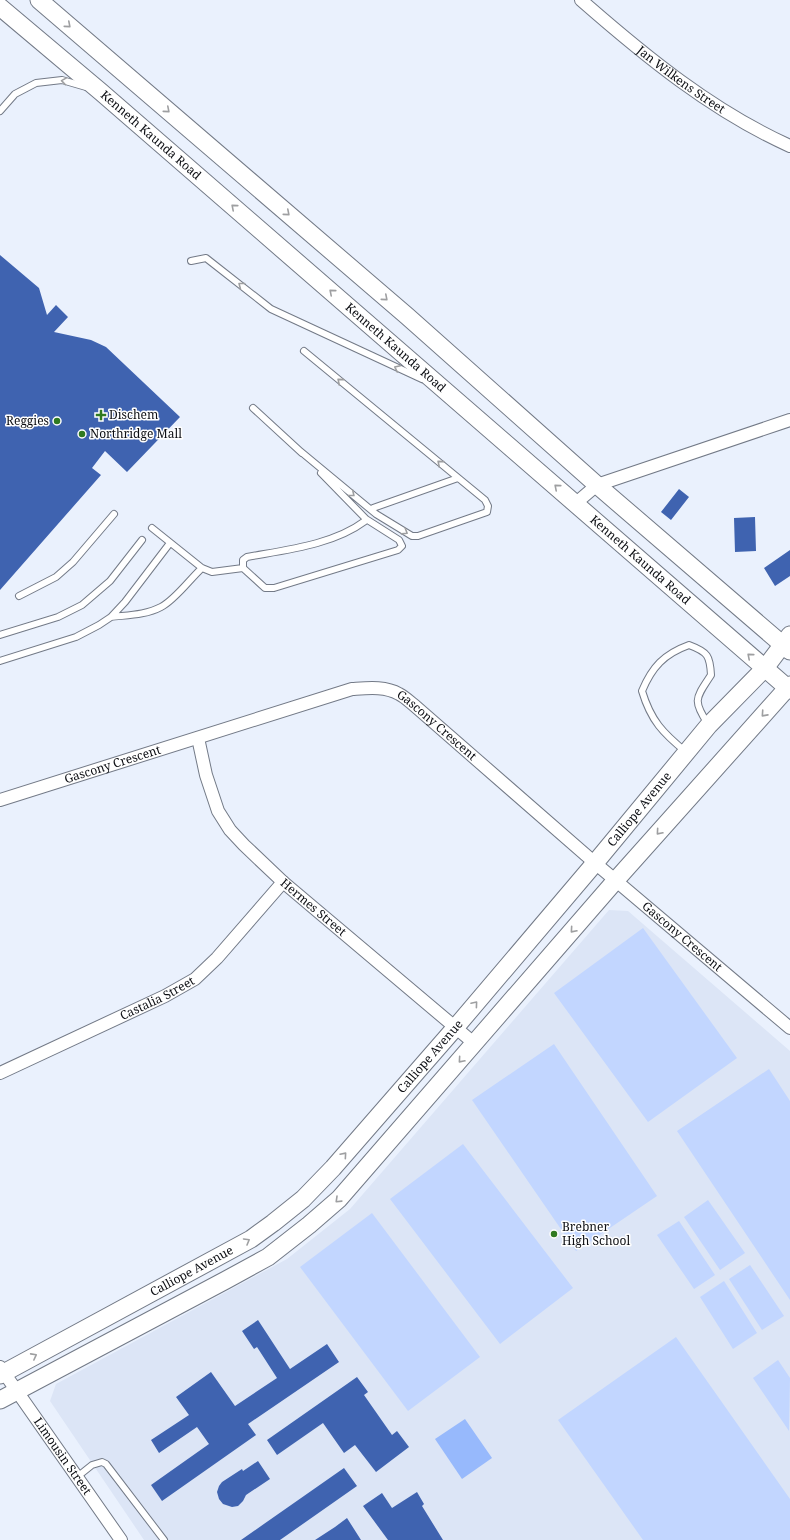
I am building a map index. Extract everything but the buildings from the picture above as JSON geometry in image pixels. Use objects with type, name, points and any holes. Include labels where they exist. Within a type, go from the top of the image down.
[{"type":"street","points":[[39,0],[407,316],[597,486],[788,643]]},
{"type":"street","name":"Jan Wilkens Street","points":[[581,0],[626,39],[680,81],[726,111],[776,140],[790,146]]},
{"type":"street","name":"Kenneth Kaunda Road","points":[[0,7],[39,42],[101,92],[789,688]]},
{"type":"street","points":[[0,14],[39,42]]},
{"type":"street","points":[[576,503],[597,486],[790,420]]},
{"type":"street","name":"Calliope Avenue","points":[[1,1372],[225,1254],[251,1239],[303,1199],[333,1168],[455,1028],[595,863],[709,725],[788,643]]},
{"type":"street","name":"Gascony Crescent","points":[[0,800],[352,689],[378,688],[389,690],[400,694],[415,706],[595,863],[790,1028]]},
{"type":"street","name":"Calliope Avenue","points":[[0,1400],[268,1257],[339,1199],[616,880],[789,688]]},
{"type":"street","name":"Hermes Street","points":[[198,738],[206,775],[218,811],[230,830],[283,882],[475,1044]]},
{"type":"street","name":"Castalia Street","points":[[0,1073],[165,996],[195,979],[217,958],[283,882]]},
{"type":"street","name":"Limousin Street","points":[[1,1372],[17,1390],[119,1539]]},
{"type":"lane","points":[[0,110],[15,94],[36,83],[62,80],[101,92]]},
{"type":"lane","points":[[191,261],[206,258],[271,309],[445,390]]},
{"type":"lane","points":[[300,451],[376,514],[412,536],[418,536],[487,512],[488,506],[485,500],[304,350]]},
{"type":"lane","points":[[253,408],[300,451],[366,519],[400,540],[402,546],[398,550],[274,588],[265,588],[243,568],[243,560],[247,557],[313,544],[350,530],[363,523],[366,519]]},
{"type":"lane","points":[[373,510],[373,508],[458,478]]},
{"type":"lane","points":[[19,596],[56,577],[73,562],[114,514]]},
{"type":"lane","points":[[152,528],[202,568],[212,572],[243,568]]},
{"type":"lane","points":[[0,635],[58,617],[82,605],[110,581],[142,540]]},
{"type":"lane","points":[[0,661],[76,637],[111,617],[125,602],[170,543]]},
{"type":"lane","points":[[111,617],[141,614],[161,607],[202,568]]},
{"type":"lane","points":[[686,752],[655,722],[642,691],[656,664],[675,650],[689,645],[703,650],[710,661],[712,675],[697,696],[698,709],[709,725]]},
{"type":"lane","points":[[77,1477],[92,1465],[102,1462],[106,1464],[164,1540]]},
{"type":"shaded area","name":"Brebner High School","points":[[609,910],[628,911],[790,1051],[790,1540],[144,1540],[50,1401],[56,1384],[287,1259],[350,1209]]},
{"type":"shaded area","points":[[643,928],[737,1058],[648,1122],[554,993]]},
{"type":"shaded area","points":[[554,1044],[657,1196],[576,1251],[472,1100]]},
{"type":"shaded area","points":[[769,1069],[790,1101],[790,1300],[677,1131]]},
{"type":"shaded area","points":[[463,1144],[573,1288],[500,1344],[390,1199]]},
{"type":"shaded area","points":[[708,1200],[745,1253],[720,1270],[684,1217]]},
{"type":"shaded area","points":[[372,1213],[480,1357],[408,1411],[300,1267]]},
{"type":"shaded area","points":[[679,1221],[715,1275],[694,1289],[657,1235]]},
{"type":"shaded area","points":[[750,1265],[784,1316],[762,1330],[729,1279]]},
{"type":"shaded area","points":[[724,1281],[757,1333],[733,1349],[700,1297]]},
{"type":"shaded area","points":[[676,1337],[790,1499],[790,1540],[643,1540],[558,1420]]},
{"type":"shaded area","points":[[778,1360],[790,1378],[789,1431],[753,1378]]},
{"type":"shaded area","points":[[465,1419],[492,1458],[462,1479],[435,1439]]},
{"type":"place","name":"Dischem","points":[[101,415]]},
{"type":"place","name":"Reggies","points":[[57,421]]},
{"type":"place","name":"Northridge Mall","points":[[82,434]]},
{"type":"place","name":"Brebner High School","points":[[554,1234]]}]
